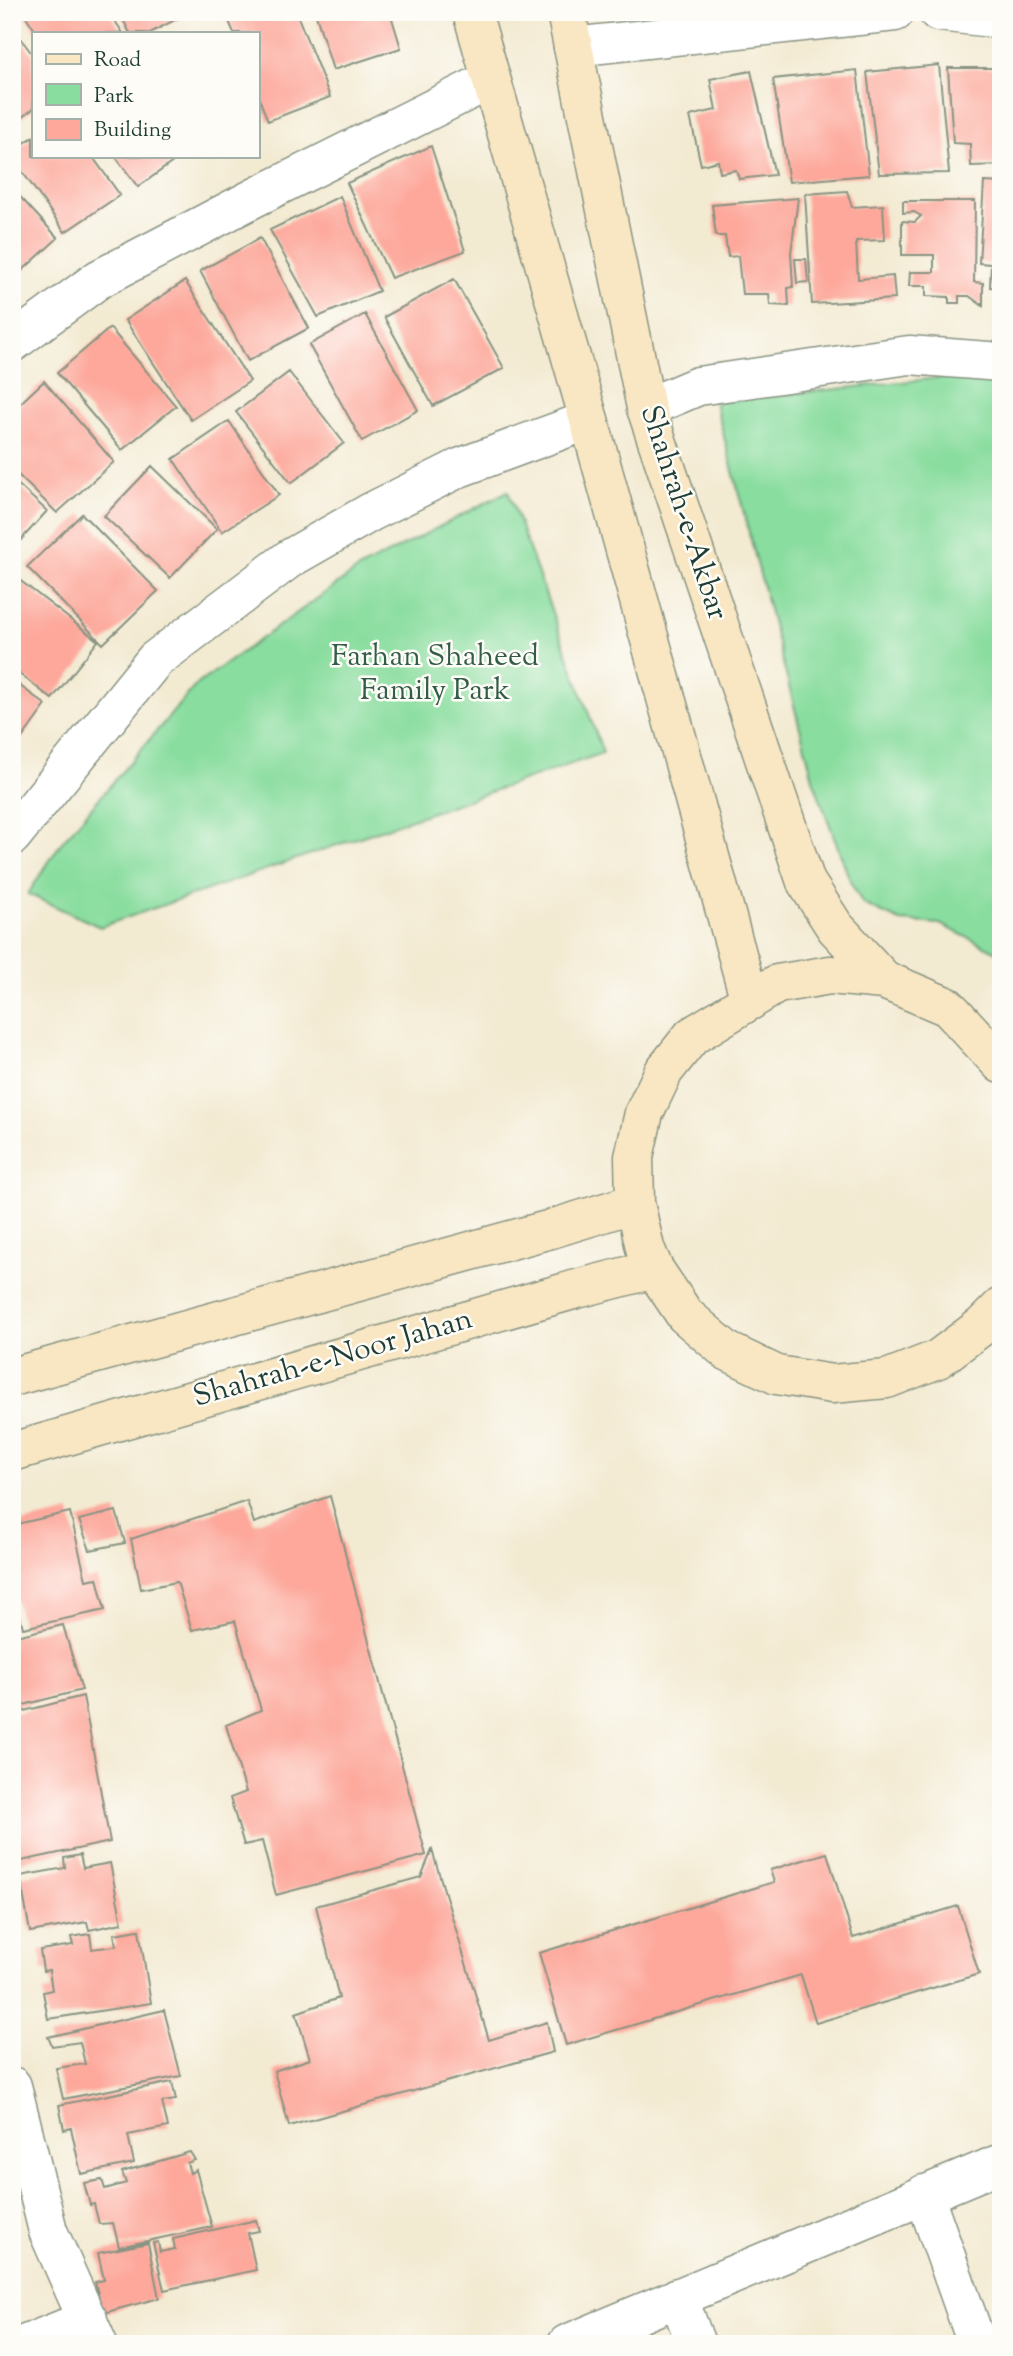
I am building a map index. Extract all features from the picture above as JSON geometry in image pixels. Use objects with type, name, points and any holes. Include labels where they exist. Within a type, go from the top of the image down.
[{"type":"main road","name":"Shahrah-e-Akbar","points":[[472,12],[589,420],[750,1001]]},
{"type":"main road","name":"Shahrah-e-Akbar","points":[[569,30],[646,408],[806,881],[835,927],[884,980]]},
{"type":"main road","points":[[1001,1064],[948,1007],[884,980],[830,975],[777,984],[692,1035],[664,1071],[644,1113],[634,1157],[635,1203],[645,1248],[654,1269],[685,1315],[727,1351],[778,1375],[832,1384],[887,1379],[938,1359],[982,1326],[1001,1307]]},
{"type":"main road","points":[[12,1377],[551,1229],[635,1203]]},
{"type":"main road","name":"Shahrah-e-Noor Jahan","points":[[12,1452],[654,1269]]},
{"type":"street","points":[[569,30],[895,12]]},
{"type":"street","points":[[937,12],[1001,19]]},
{"type":"street","points":[[12,344],[99,279],[491,80]]},
{"type":"street","points":[[646,408],[698,386],[909,355],[1001,362]]},
{"type":"street","points":[[13,831],[155,660],[289,559],[371,512],[459,468],[589,420]]},
{"type":"street","points":[[14,2098],[48,2231],[93,2331],[26,2344]]},
{"type":"street","points":[[567,2344],[1001,2163]]},
{"type":"street","points":[[924,2194],[977,2344]]},
{"type":"street","points":[[678,2297],[696,2344]]},
{"type":"green space","points":[[957,376],[1001,381],[1001,954],[940,924],[900,921],[863,904],[851,883],[814,782],[715,402]]},
{"type":"green space","name":"Farhan Shaheed Family Park","points":[[508,491],[603,753],[100,927],[28,894],[61,843],[196,685],[360,568]]},
{"type":"building","points":[[23,12],[109,12],[122,32],[36,32]]},
{"type":"building","points":[[119,12],[190,12],[152,32],[129,32]]},
{"type":"building","points":[[244,12],[296,12],[330,97],[268,121],[259,98],[259,32],[234,32],[228,19]]},
{"type":"building","points":[[315,12],[390,12],[401,48],[333,70]]},
{"type":"building","points":[[12,27],[32,54],[32,110],[12,124]]},
{"type":"building","points":[[939,65],[949,173],[879,174],[867,72]]},
{"type":"building","points":[[948,68],[1001,68],[1001,165],[971,166],[970,144],[953,143]]},
{"type":"building","points":[[857,70],[869,175],[789,182],[773,79]]},
{"type":"building","points":[[751,71],[775,175],[739,179],[736,170],[720,173],[718,161],[701,165],[690,116],[716,110],[710,79]]},
{"type":"building","points":[[32,138],[32,158],[93,158],[120,195],[65,232],[12,157],[12,152]]},
{"type":"building","points":[[431,146],[465,251],[391,278],[347,183]]},
{"type":"building","points":[[116,158],[178,158],[138,187]]},
{"type":"building","points":[[984,182],[1001,183],[1001,288],[990,287],[991,264],[979,263]]},
{"type":"building","points":[[12,188],[58,238],[12,280]]},
{"type":"building","points":[[847,191],[852,207],[883,205],[885,240],[856,241],[858,279],[893,276],[895,299],[812,304],[805,194]]},
{"type":"building","points":[[340,196],[379,291],[318,317],[270,230]]},
{"type":"building","points":[[798,198],[791,253],[793,287],[788,288],[789,306],[770,305],[769,294],[742,294],[738,256],[728,257],[725,236],[716,236],[712,205]]},
{"type":"building","points":[[903,201],[975,201],[974,282],[983,283],[983,306],[969,296],[959,296],[959,303],[949,303],[949,297],[926,296],[926,286],[909,286],[910,272],[934,272],[934,255],[902,255],[902,221],[915,222],[921,216],[914,212],[903,213]]},
{"type":"building","points":[[260,238],[309,328],[248,361],[200,271]]},
{"type":"building","points":[[795,259],[806,259],[808,282],[797,283]]},
{"type":"building","points":[[454,279],[504,368],[433,406],[384,317]]},
{"type":"building","points":[[185,281],[250,381],[191,420],[125,320]]},
{"type":"building","points":[[365,314],[418,410],[362,441],[309,345]]},
{"type":"building","points":[[110,328],[176,406],[122,450],[57,373]]},
{"type":"building","points":[[289,372],[344,443],[291,483],[236,412]]},
{"type":"building","points":[[44,381],[114,462],[57,513],[12,469],[12,411]]},
{"type":"building","points":[[229,421],[279,495],[222,532],[173,459]]},
{"type":"building","points":[[152,466],[217,529],[170,578],[104,516]]},
{"type":"building","points":[[12,479],[47,511],[12,550]]},
{"type":"building","points":[[82,514],[158,591],[103,644],[27,567]]},
{"type":"building","points":[[13,575],[98,641],[52,699],[12,668]]},
{"type":"building","points":[[12,680],[46,705],[12,752]]},
{"type":"building","points":[[330,1496],[426,1855],[276,1895],[262,1841],[244,1845],[230,1798],[246,1792],[226,1725],[261,1710],[235,1621],[192,1630],[177,1582],[141,1589],[131,1539],[247,1501],[254,1523]]},
{"type":"building","points":[[116,1511],[125,1543],[90,1550],[79,1520]]},
{"type":"building","points":[[70,1512],[86,1580],[97,1578],[105,1610],[23,1628],[12,1585],[12,1525]]},
{"type":"building","points":[[63,1625],[82,1690],[12,1708],[12,1637]]},
{"type":"building","points":[[83,1696],[110,1842],[12,1863],[12,1714]]},
{"type":"building","points":[[432,1850],[489,2040],[547,2022],[553,2052],[289,2126],[274,2071],[310,2059],[296,2013],[339,1998],[316,1906],[421,1877]]},
{"type":"building","points":[[827,1853],[853,1938],[958,1906],[979,1974],[816,2023],[801,1975],[566,2045],[539,1953],[774,1882],[770,1870]]},
{"type":"building","points":[[80,1855],[83,1868],[110,1863],[122,1923],[89,1930],[87,1922],[30,1932],[20,1876],[65,1868],[64,1858]]},
{"type":"building","points":[[139,1930],[151,2003],[48,2019],[43,1992],[52,1990],[49,1970],[43,1971],[40,1950],[73,1945],[71,1937],[90,1934],[92,1949],[116,1946],[114,1934]]},
{"type":"building","points":[[164,2010],[181,2076],[63,2099],[56,2068],[85,2064],[80,2042],[52,2046],[48,2037]]},
{"type":"building","points":[[172,2082],[176,2100],[162,2102],[168,2127],[128,2135],[134,2163],[81,2174],[71,2128],[64,2130],[59,2105]]},
{"type":"building","points":[[190,2152],[195,2160],[187,2163],[190,2173],[196,2170],[212,2227],[119,2247],[113,2223],[99,2224],[94,2204],[90,2205],[84,2183],[102,2180],[105,2189],[126,2183],[122,2172]]},
{"type":"building","points":[[256,2220],[259,2231],[248,2233],[256,2270],[164,2290],[153,2243],[158,2242],[160,2252],[175,2249],[173,2239]]},
{"type":"building","points":[[148,2243],[159,2298],[103,2313],[95,2282],[104,2280],[98,2253]]}]
